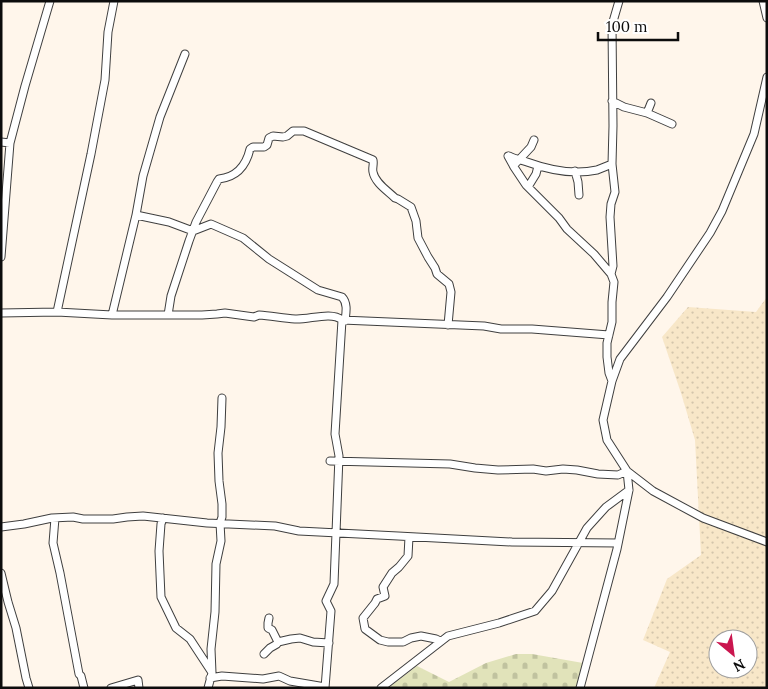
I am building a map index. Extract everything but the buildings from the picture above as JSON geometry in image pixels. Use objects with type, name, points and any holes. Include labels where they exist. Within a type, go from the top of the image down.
[{"type":"street","points":[[1,257],[10,143],[50,1]]},
{"type":"street","points":[[57,312],[104,89],[108,32],[114,1]]},
{"type":"street","points":[[611,274],[613,266],[610,217],[611,204],[615,192],[612,164],[612,25],[619,1]]},
{"type":"street","points":[[762,1],[767,18]]},
{"type":"street","points":[[112,315],[136,215],[143,176],[160,117],[185,54]]},
{"type":"street","points":[[767,77],[754,134],[722,211],[710,233],[667,297],[620,359],[612,381],[603,420],[607,440],[626,471],[653,491],[703,518],[767,542]]},
{"type":"street","points":[[612,101],[672,124]]},
{"type":"street","points":[[647,113],[651,103]]},
{"type":"street","points":[[168,315],[172,296],[196,222],[219,179],[236,173],[244,165],[250,149],[253,147],[264,147],[267,145],[269,138],[273,136],[287,136],[293,131],[310,132],[373,160],[373,172],[377,181],[395,198],[411,207],[416,220],[418,238],[437,274],[449,284],[451,292],[448,325]]},
{"type":"street","points":[[516,164],[531,147],[534,140]]},
{"type":"street","points":[[1,142],[10,143]]},
{"type":"street","points":[[516,164],[523,161],[547,169],[570,172],[597,170],[612,164]]},
{"type":"street","points":[[516,164],[528,187],[559,218],[567,229],[594,254],[611,274],[614,282],[612,322],[607,357],[612,381]]},
{"type":"street","points":[[528,187],[536,174],[538,166],[547,169]]},
{"type":"street","points":[[575,171],[579,195]]},
{"type":"street","points":[[136,215],[169,222],[193,231],[212,224],[243,238],[269,259],[318,290],[342,297],[346,305],[335,434],[338,461],[334,584],[326,601],[331,611],[326,688],[289,684],[279,676],[259,679],[211,675]]},
{"type":"street","points":[[1,314],[57,312],[112,315],[225,313],[254,317],[259,315],[297,319],[332,316],[344,321],[609,335]]},
{"type":"street","points":[[208,688],[211,675],[216,564],[221,541],[222,504],[218,453],[222,398]]},
{"type":"street","points":[[330,461],[450,464],[498,470],[534,469],[546,471],[563,469],[618,475],[626,471]]},
{"type":"street","points":[[580,688],[618,543],[629,490],[626,471]]},
{"type":"street","points":[[380,688],[448,636],[499,623],[535,610],[552,591],[578,542],[588,528],[606,507],[629,490]]},
{"type":"street","points":[[1,527],[73,516],[83,519],[127,517],[275,526],[299,531],[409,537],[512,542],[618,543]]},
{"type":"street","points":[[55,518],[52,543],[60,573],[79,674],[84,688]]},
{"type":"street","points":[[163,518],[159,551],[161,597],[176,628],[190,639],[211,675]]},
{"type":"street","points":[[409,537],[408,556],[392,573],[383,587],[384,596],[377,599],[363,618],[365,629],[380,640],[388,642],[403,642],[420,636],[440,641]]},
{"type":"street","points":[[1,573],[16,628],[29,688]]},
{"type":"street","points":[[270,618],[268,628],[272,630],[278,642]]},
{"type":"street","points":[[264,654],[280,641],[300,638],[313,642],[329,643]]},
{"type":"street","points":[[259,679],[261,688]]},
{"type":"street","points":[[110,688],[138,680],[139,688]]},
{"type":"shaded area","points":[[767,297],[767,688],[654,688],[670,652],[643,640],[667,579],[701,555],[695,440],[662,337],[688,307],[756,312]]},
{"type":"green space","points":[[516,654],[532,654],[583,663],[577,688],[388,688],[417,666],[449,682],[486,663]]}]
